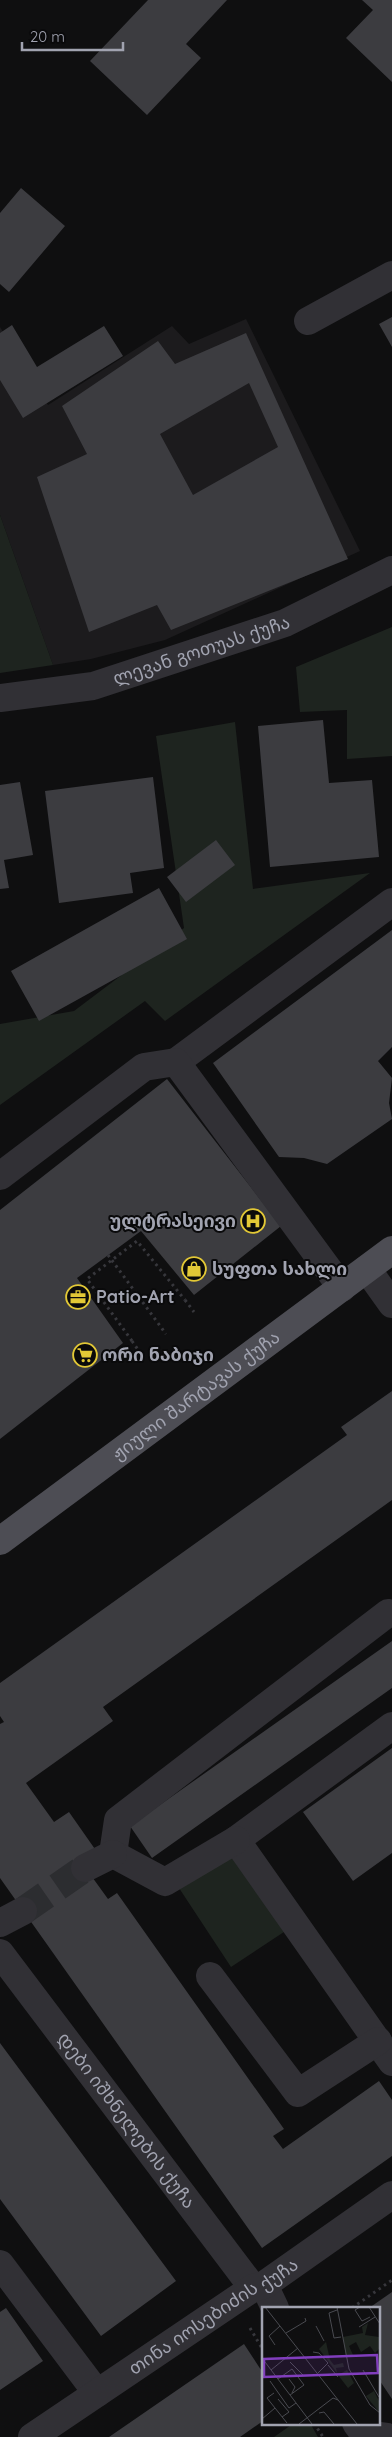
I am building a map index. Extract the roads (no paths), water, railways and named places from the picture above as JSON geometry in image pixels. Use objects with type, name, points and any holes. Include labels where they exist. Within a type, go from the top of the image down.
[{"type":"main road","name":"ჟიული შარტავას ქუჩა","points":[[0,1541],[392,1250]]},
{"type":"street","points":[[308,322],[392,274]]},
{"type":"street","name":"ლევან გოთუას ქუჩა","points":[[0,698],[93,686],[285,623],[392,570]]},
{"type":"street","points":[[0,1176],[144,1067],[176,1062],[392,902]]},
{"type":"street","points":[[176,1062],[342,1288]]},
{"type":"street","points":[[367,1269],[392,1304]]},
{"type":"street","points":[[113,1854],[118,1820],[388,1612]]},
{"type":"street","points":[[113,1854],[165,1882],[236,1840],[392,1726]]},
{"type":"street","points":[[210,1976],[298,2093],[385,2052],[236,1840]]},
{"type":"street","points":[[85,1868],[113,1854]]},
{"type":"street","name":"დები იშხნელების ქუჩა","points":[[0,1953],[9,1983],[264,2294]]},
{"type":"street","name":"თინა იოსებიძის ქუჩა","points":[[32,2437],[97,2393],[264,2294],[392,2195]]},
{"type":"street","points":[[0,2264],[97,2393]]},
{"type":"street","points":[[357,2424],[364,2434],[387,2437]]},
{"type":"tunnel","points":[[23,1911],[85,1868]]},
{"type":"place","name":"ულტრასეივი","points":[[253,1221]]},
{"type":"place","name":"სუფთა სახლი","points":[[194,1269]]},
{"type":"place","name":"Patio-Art","points":[[78,1297]]},
{"type":"place","name":"ორი ნაბიჯი","points":[[85,1355]]}]
